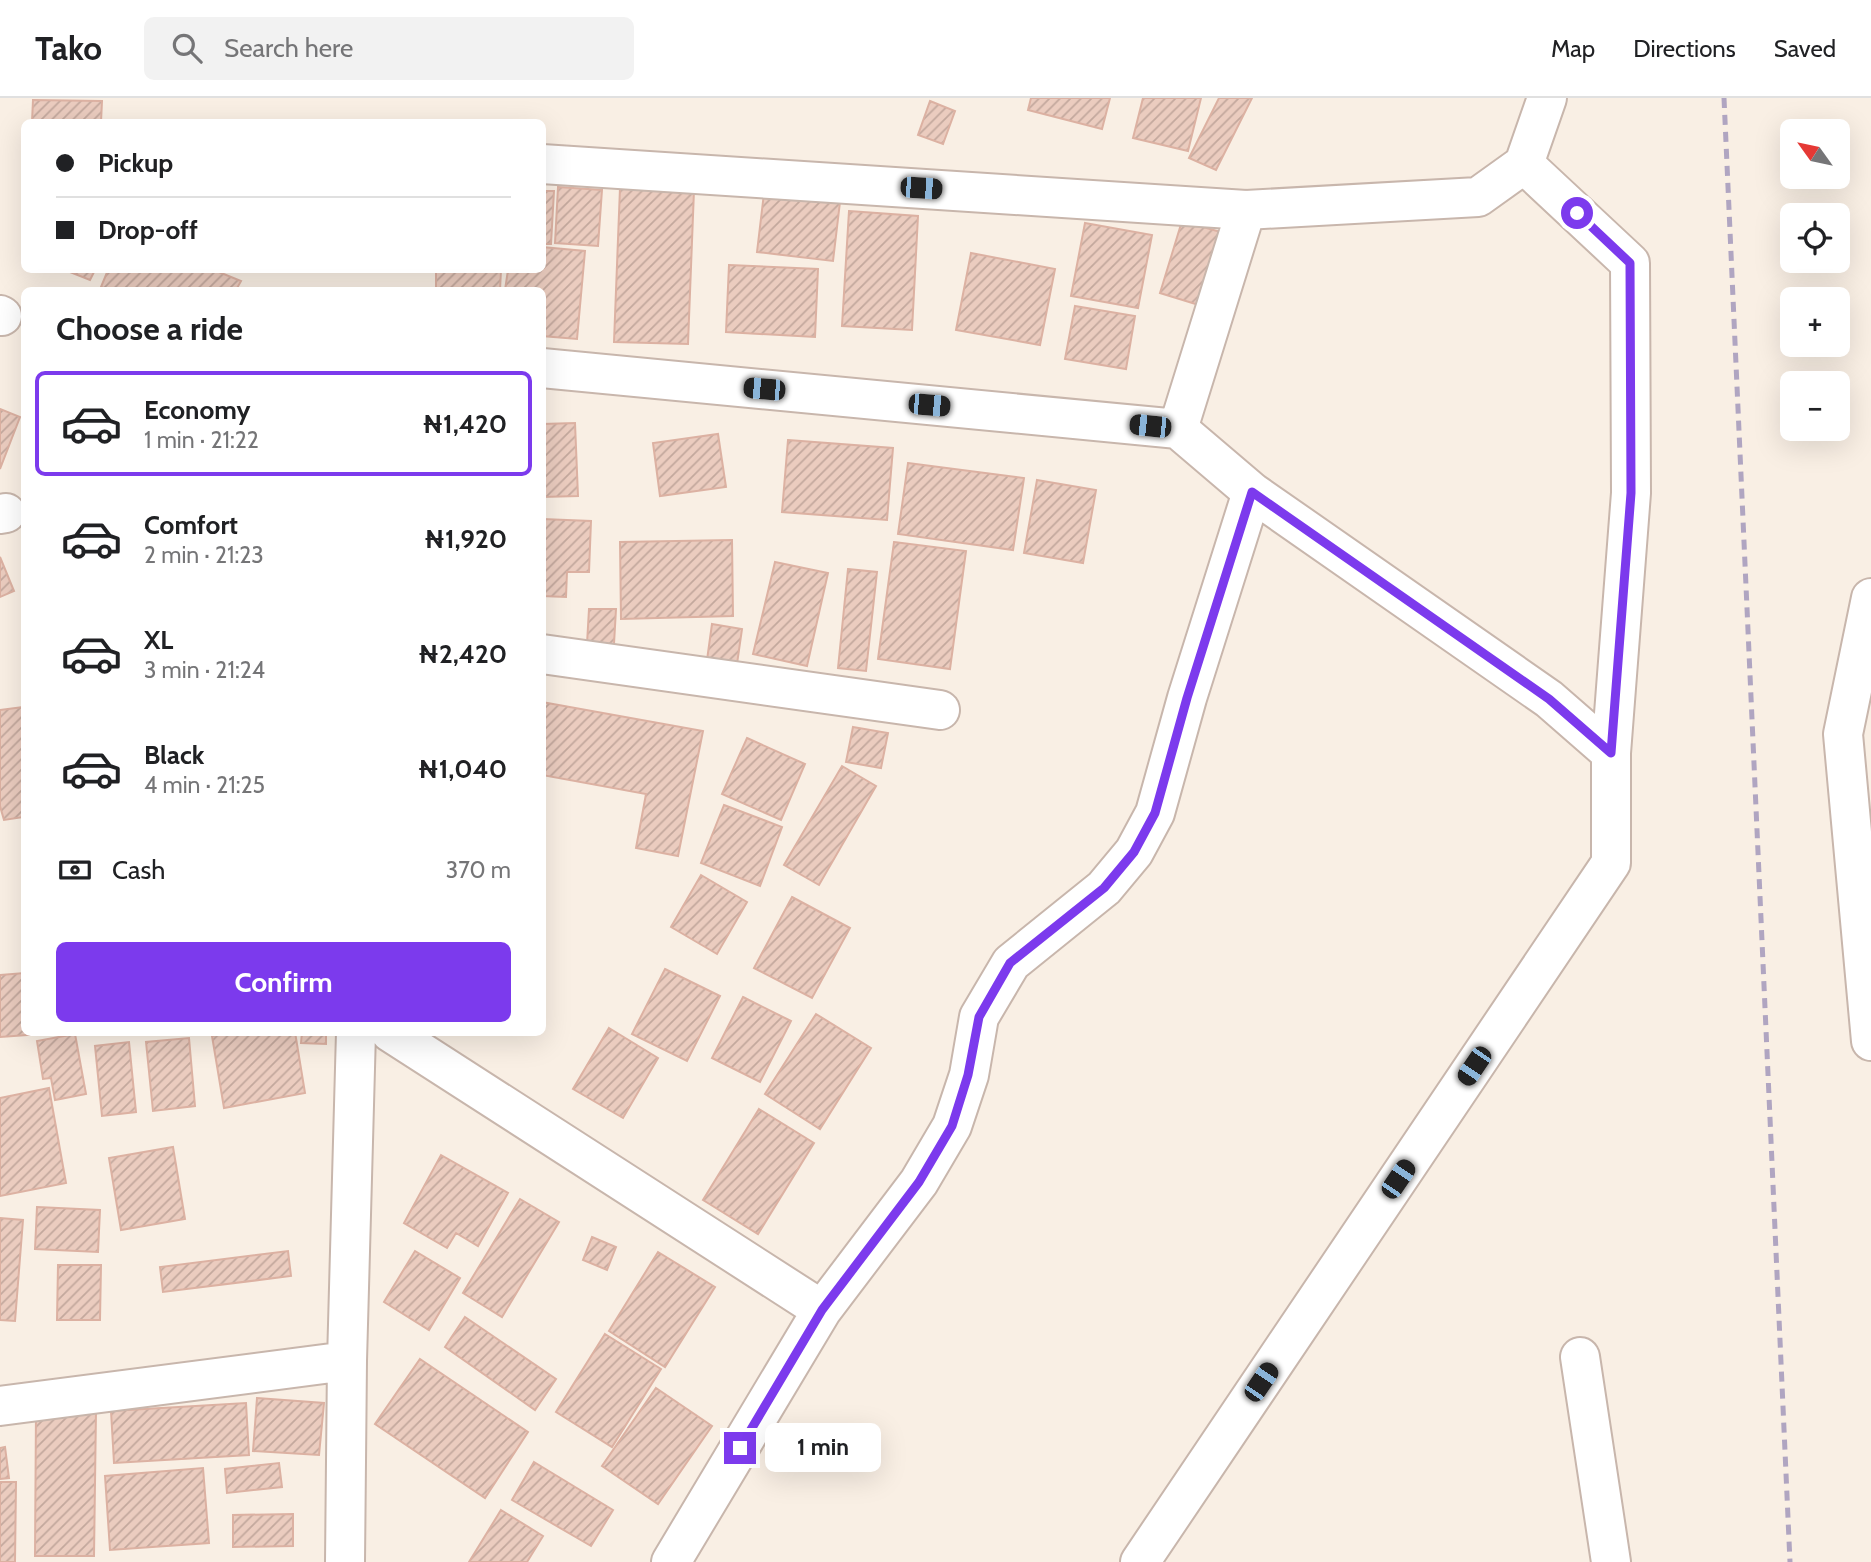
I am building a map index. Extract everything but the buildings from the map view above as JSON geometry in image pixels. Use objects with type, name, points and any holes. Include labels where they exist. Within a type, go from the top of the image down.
[{"type":"street","points":[[546,164],[1246,210],[1478,197],[1524,164],[1547,98]]},
{"type":"street","points":[[1140,1562],[1611,863],[1611,753],[1631,493],[1630,263],[1524,164]]},
{"type":"street","points":[[1178,429],[1246,210]]},
{"type":"street","points":[[546,368],[1178,429],[1252,492],[1549,699],[1611,753]]},
{"type":"street","points":[[671,1562],[822,1310],[919,1182],[952,1126],[968,1075],[979,1017],[1010,963],[1104,888],[1134,852],[1155,813],[1187,698],[1252,492]]},
{"type":"street","points":[[1871,598],[1857,734],[1871,1041]]},
{"type":"street","points":[[546,655],[940,710]]},
{"type":"street","points":[[345,1562],[347,1361],[356,1036]]},
{"type":"street","points":[[396,1036],[822,1310]]},
{"type":"street","points":[[1580,1357],[1611,1562]]},
{"type":"street","points":[[0,1406],[347,1361]]},
{"type":"railway","points":[[1724,98],[1790,1562]]},
{"type":"route","points":[[740,1448],[822,1310],[919,1182],[952,1126],[968,1075],[979,1017],[1010,963],[1104,888],[1134,852],[1155,813],[1187,698],[1252,492],[1549,699],[1611,753],[1631,493],[1630,263],[1577,213]]}]
